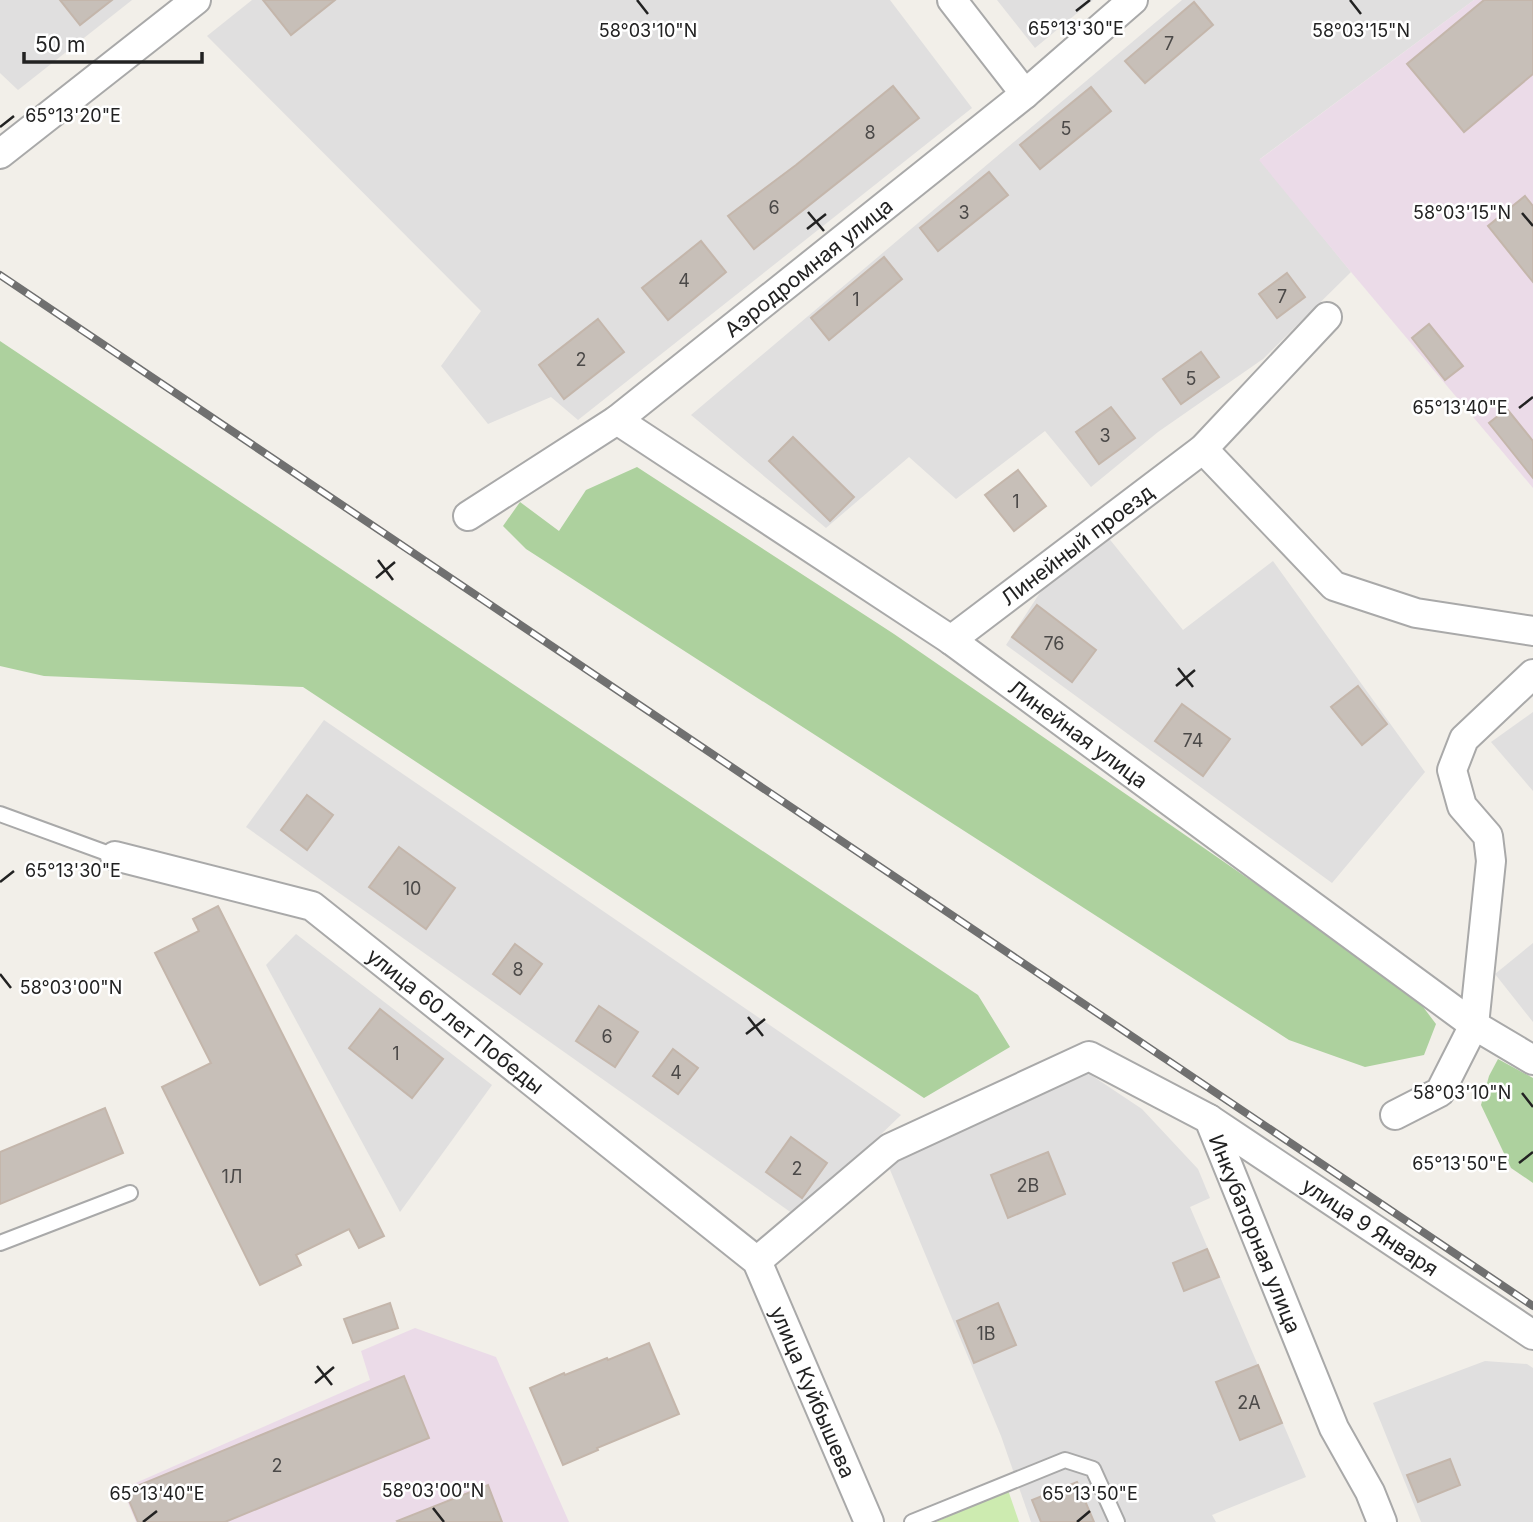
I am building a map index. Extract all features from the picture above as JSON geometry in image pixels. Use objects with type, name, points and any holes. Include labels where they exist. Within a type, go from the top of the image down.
[{"type":"street","points":[[0,154],[196,0]]},
{"type":"street","points":[[952,0],[1025,94]]},
{"type":"street","name":"Аэродромная улица","points":[[468,516],[617,420],[1025,94],[1133,0]]},
{"type":"street","name":"Линейный проезд","points":[[951,640],[1203,449],[1327,317]]},
{"type":"street","name":"Линейная улица","points":[[617,420],[951,640],[1474,1025],[1533,1060]]},
{"type":"street","points":[[1203,449],[1334,586],[1416,613],[1533,631]]},
{"type":"street","points":[[1395,1115],[1440,1092],[1474,1025],[1491,861],[1488,836],[1462,806],[1452,770],[1464,739],[1533,674]]},
{"type":"street","name":"улица 60 лет Победы","points":[[115,856],[312,906],[757,1261]]},
{"type":"street","name":"Инкубаторная улица","points":[[757,1261],[890,1148],[1089,1056],[1209,1119],[1334,1428],[1370,1492],[1382,1522]]},
{"type":"street","name":"улица 9 Января","points":[[1209,1119],[1533,1335]]},
{"type":"street","name":"улица Куйбышева","points":[[757,1261],[869,1522]]},
{"type":"lane","points":[[0,814],[115,856]]},
{"type":"lane","points":[[0,1243],[130,1193]]},
{"type":"lane","points":[[912,1522],[1065,1460],[1093,1469],[1117,1522]]},
{"type":"shaded area","points":[[0,0],[132,0],[18,90],[0,73]]},
{"type":"shaded area","points":[[252,0],[890,0],[972,108],[578,420],[551,397],[488,424],[441,366],[481,311],[207,36]]},
{"type":"shaded area","points":[[997,0],[1093,0],[1035,48]]},
{"type":"shaded area","points":[[1182,0],[1474,0],[1260,159],[1351,272],[1263,359],[1158,432],[1091,487],[1045,431],[956,499],[909,457],[826,528],[691,415]]},
{"type":"shaded area","points":[[1474,0],[1533,0],[1533,488],[1259,160]]},
{"type":"shaded area","points":[[1107,536],[1183,630],[1273,561],[1425,772],[1332,883],[1006,645],[1043,588]]},
{"type":"shaded area","points":[[1533,712],[1533,791],[1491,742]]},
{"type":"shaded area","points":[[324,720],[901,1115],[796,1216],[246,827]]},
{"type":"shaded area","points":[[296,934],[492,1085],[400,1212],[266,965]]},
{"type":"shaded area","points":[[1533,943],[1533,1022],[1495,974]]},
{"type":"shaded area","points":[[1088,1073],[1142,1109],[1198,1169],[1210,1198],[1190,1207],[1306,1477],[1212,1515],[1216,1522],[1031,1522],[1001,1436],[888,1165]]},
{"type":"shaded area","points":[[415,1328],[496,1357],[569,1522],[136,1522],[122,1489],[370,1380],[361,1351]]},
{"type":"shaded area","points":[[1485,1361],[1527,1364],[1533,1368],[1533,1522],[1421,1522],[1373,1403]]},
{"type":"green space","points":[[0,341],[978,995],[1010,1047],[924,1098],[303,687],[44,676],[0,666]]},
{"type":"green space","points":[[637,467],[894,634],[1411,991],[1436,1024],[1424,1055],[1365,1067],[1289,1040],[526,549],[503,526],[520,502],[559,531],[586,490]]},
{"type":"green space","points":[[1498,1059],[1533,1078],[1533,1183],[1511,1168],[1481,1105],[1489,1076]]},
{"type":"green space","points":[[1008,1490],[1019,1522],[936,1522]]},
{"type":"building","points":[[60,0],[112,0],[80,25]]},
{"type":"building","points":[[263,0],[335,0],[291,35]]},
{"type":"building","points":[[1484,0],[1533,0],[1533,74],[1464,132],[1407,64]]},
{"type":"building","points":[[1194,2],[1213,25],[1145,83],[1125,61]]},
{"type":"building","points":[[893,86],[919,118],[754,249],[728,216]]},
{"type":"building","points":[[1091,87],[1111,111],[1040,169],[1020,145]]},
{"type":"building","points":[[989,172],[1008,195],[938,251],[920,228]]},
{"type":"building","points":[[1525,196],[1533,206],[1533,282],[1488,226]]},
{"type":"building","points":[[701,241],[726,272],[668,320],[642,288]]},
{"type":"building","points":[[884,257],[902,279],[829,340],[811,318]]},
{"type":"building","points":[[1287,273],[1305,297],[1277,318],[1259,294]]},
{"type":"building","points":[[598,319],[624,352],[564,399],[539,365]]},
{"type":"building","points":[[1429,324],[1463,366],[1445,380],[1412,338]]},
{"type":"building","points":[[1201,352],[1219,377],[1181,404],[1163,379]]},
{"type":"building","points":[[1111,407],[1135,438],[1099,464],[1076,432]]},
{"type":"building","points":[[1507,409],[1533,441],[1533,478],[1489,423]]},
{"type":"building","points":[[793,437],[854,497],[830,521],[769,461]]},
{"type":"building","points":[[1018,470],[1046,506],[1014,531],[985,495]]},
{"type":"building","points":[[1037,605],[1096,650],[1072,682],[1012,637]]},
{"type":"building","points":[[1358,686],[1387,724],[1362,745],[1331,707]]},
{"type":"building","points":[[1182,704],[1230,739],[1203,776],[1155,741]]},
{"type":"building","points":[[307,795],[333,815],[307,850],[281,830]]},
{"type":"building","points":[[399,847],[455,888],[426,929],[369,887]]},
{"type":"building","points":[[218,906],[384,1236],[359,1248],[349,1229],[296,1255],[301,1265],[260,1285],[162,1087],[211,1063],[155,953],[199,931],[193,919]]},
{"type":"building","points":[[515,944],[542,964],[520,994],[493,974]]},
{"type":"building","points":[[599,1006],[638,1032],[615,1067],[576,1041]]},
{"type":"building","points":[[380,1009],[443,1059],[412,1098],[349,1048]]},
{"type":"building","points":[[673,1049],[698,1068],[678,1094],[653,1076]]},
{"type":"building","points":[[105,1108],[123,1153],[0,1204],[0,1152]]},
{"type":"building","points":[[791,1137],[827,1163],[802,1198],[766,1172]]},
{"type":"building","points":[[1048,1152],[1065,1194],[1008,1218],[991,1175]]},
{"type":"building","points":[[1207,1249],[1219,1277],[1184,1291],[1173,1263]]},
{"type":"building","points":[[390,1303],[398,1328],[353,1343],[344,1319]]},
{"type":"building","points":[[998,1303],[1016,1345],[974,1363],[957,1321]]},
{"type":"building","points":[[649,1343],[679,1414],[563,1465],[530,1388]]},
{"type":"building","points":[[1258,1365],[1282,1423],[1240,1440],[1216,1382]]},
{"type":"building","points":[[404,1376],[429,1438],[225,1522],[138,1522],[125,1491]]},
{"type":"building","points":[[1450,1459],[1460,1485],[1418,1502],[1407,1475]]},
{"type":"building","points":[[1077,1482],[1094,1522],[1041,1522],[1032,1500]]},
{"type":"building","points":[[488,1485],[502,1522],[397,1521]]},
{"type":"railway","points":[[0,275],[1533,1306]]}]
